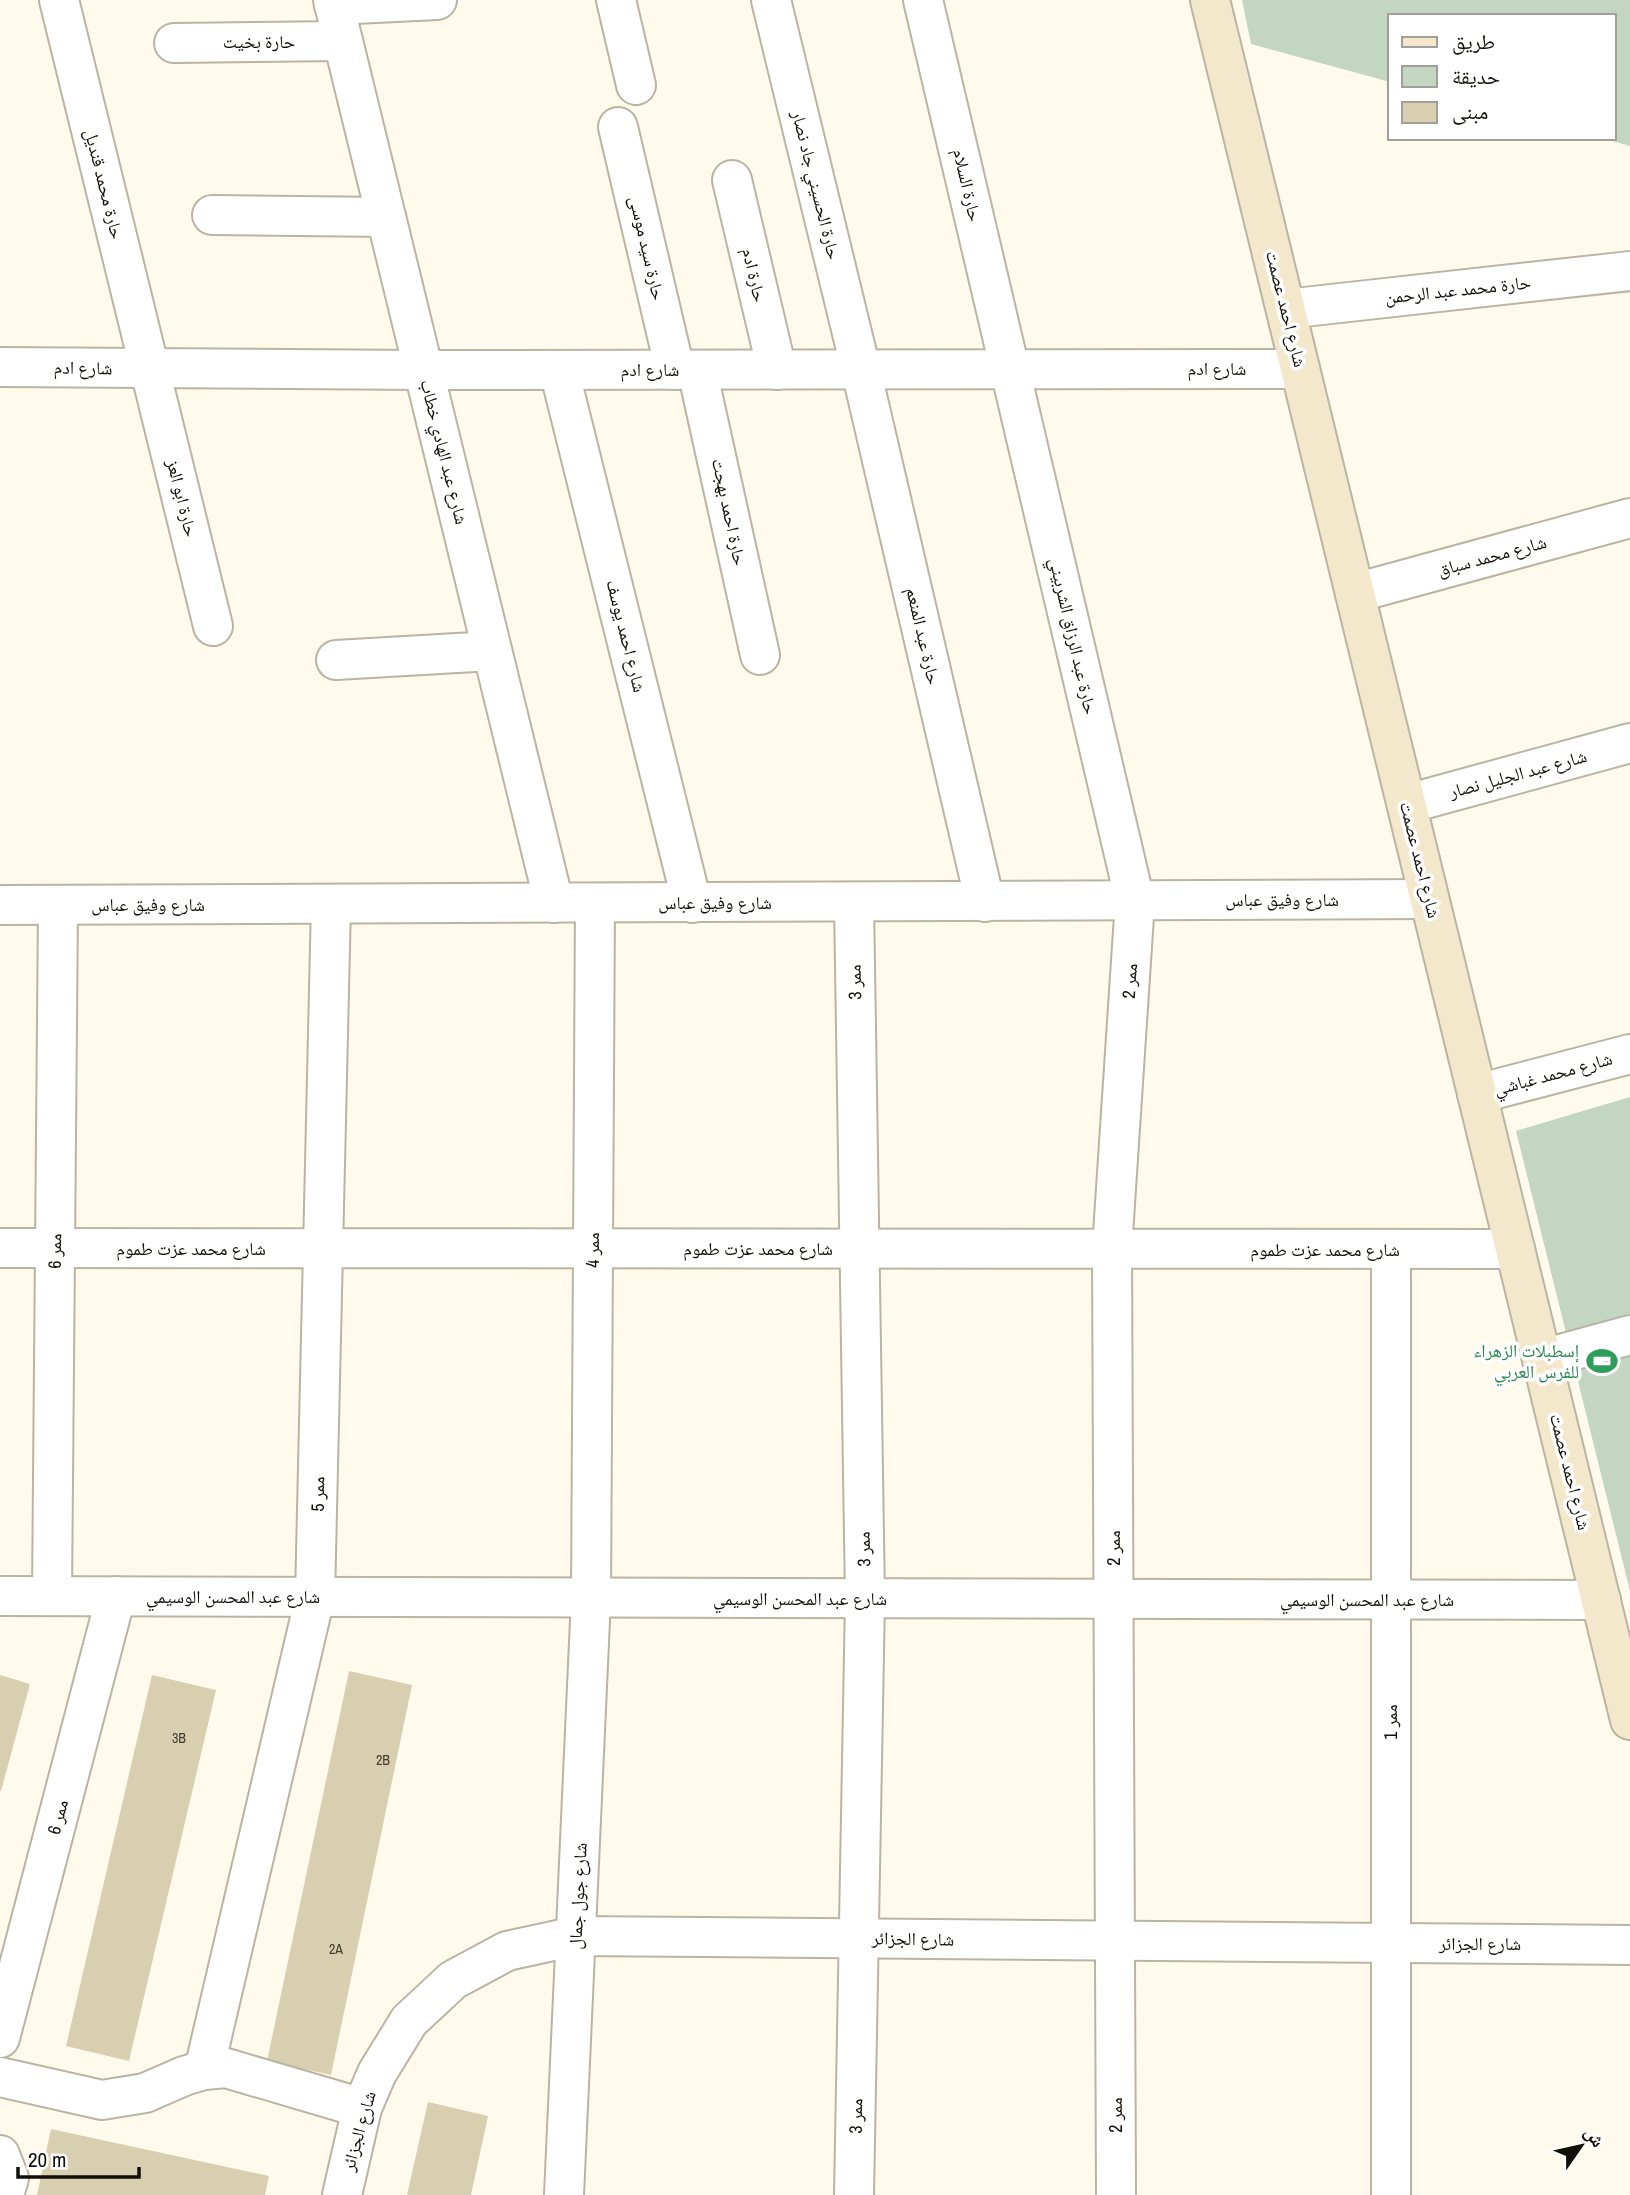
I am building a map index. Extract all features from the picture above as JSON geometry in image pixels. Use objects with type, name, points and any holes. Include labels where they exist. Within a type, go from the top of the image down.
[{"type":"main road","name":"شارع احمد عصمت","points":[[1210,0],[1601,1600],[1627,1695]]},
{"type":"street","name":"حارة محمد قنديل","points":[[59,0],[150,369]]},
{"type":"street","points":[[334,3],[437,0]]},
{"type":"street","points":[[616,0],[636,85]]},
{"type":"street","name":"حارة الحسيني جاد نصار","points":[[771,0],[861,370]]},
{"type":"street","name":"حارة السلام","points":[[923,0],[1010,370]]},
{"type":"street","name":"شارع عبد الهادي خطاب","points":[[334,3],[554,903]]},
{"type":"street","name":"حارة بخيت","points":[[174,43],[343,41]]},
{"type":"street","name":"حارة سيد موسى","points":[[618,127],[686,370]]},
{"type":"street","name":"حارة ادم","points":[[732,180],[777,370]]},
{"type":"street","points":[[212,215],[386,217]]},
{"type":"street","name":"حارة محمد عبد الرحمن","points":[[1286,309],[1630,271]]},
{"type":"street","name":"شارع ادم","points":[[0,367],[424,370],[1300,369]]},
{"type":"street","name":"حارة ابو العز","points":[[150,369],[213,626]]},
{"type":"street","name":"شارع احمد يوسف","points":[[559,370],[692,903]]},
{"type":"street","name":"حارة احمد بهجت","points":[[686,370],[760,655]]},
{"type":"street","name":"حارة عبد المنعم","points":[[861,370],[985,902]]},
{"type":"street","name":"حارة عبد الرزاق الشربيني","points":[[1010,370],[1135,901]]},
{"type":"street","name":"شارع محمد سباق","points":[[1355,593],[1630,518]]},
{"type":"street","points":[[336,660],[492,651]]},
{"type":"street","name":"شارع عبد الجليل نصار","points":[[1407,804],[1630,743]]},
{"type":"street","name":"شارع وفيق عباس","points":[[0,905],[1429,899]]},
{"type":"street","name":"ممر 2","points":[[1116,2195],[1112,1250],[1135,901]]},
{"type":"street","name":"ممر 3","points":[[854,902],[865,1599],[854,2195]]},
{"type":"street","name":"ممر 4","points":[[591,1598],[596,903]]},
{"type":"street","name":"ممر 5","points":[[204,2070],[315,1597],[331,904]]},
{"type":"street","name":"ممر 6","points":[[52,1596],[58,905]]},
{"type":"street","name":"شارع محمد غباشي","points":[[1477,1094],[1630,1054]]},
{"type":"street","name":"شارع محمد عزت طموم","points":[[0,1248],[1515,1249]]},
{"type":"street","name":"ممر 1","points":[[1391,1250],[1391,2195]]},
{"type":"street","points":[[1542,1359],[1630,1335]]},
{"type":"street","name":"شارع عبد المحسن الوسيمي","points":[[0,1596],[1601,1600]]},
{"type":"street","name":"ممر 6","points":[[0,2038],[116,1596]]},
{"type":"street","name":"شارع جول جمال","points":[[564,2195],[591,1598]]},
{"type":"street","name":"شارع الجزائر","points":[[342,2195],[362,2108],[377,2073],[409,2021],[453,1980],[507,1951],[576,1936],[1630,1945]]},
{"type":"street","points":[[0,2077],[102,2100],[145,2093],[184,2076],[204,2070],[226,2068],[362,2108]]},
{"type":"street","points":[[0,2155],[9,2178],[4,2195]]},
{"type":"green space","points":[[1242,0],[1630,0],[1630,146],[1609,140],[1616,140],[1616,14],[1388,14],[1388,81],[1251,44]]},
{"type":"green space","name":"إسطبلات الزهراء للفرس العربي","points":[[1630,1097],[1630,1591],[1516,1131]]},
{"type":"building","points":[[349,1671],[412,1685],[331,2075],[267,2061]]},
{"type":"building","points":[[0,1675],[30,1684],[1,1791],[0,1791]]},
{"type":"building","points":[[152,1675],[216,1690],[129,2061],[66,2046]]},
{"type":"building","points":[[428,2102],[488,2116],[471,2195],[407,2195]]},
{"type":"building","points":[[51,2129],[269,2176],[265,2195],[37,2195]]},
{"type":"place","name":"إسطبلات الزهراء للفرس العربي","points":[[1602,1361]]}]
